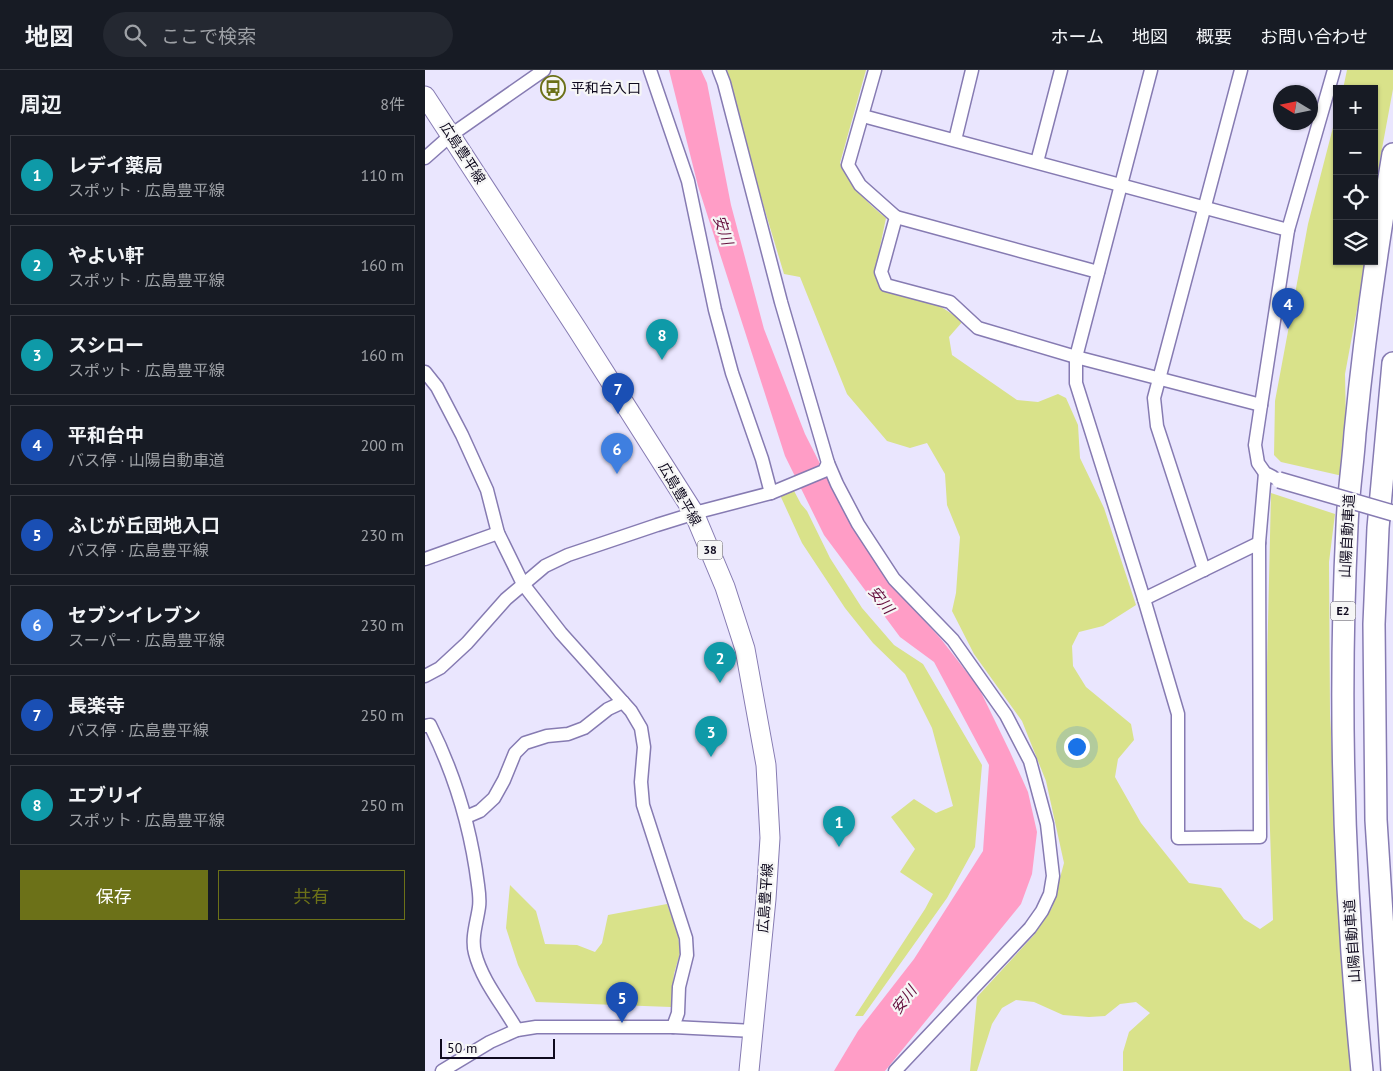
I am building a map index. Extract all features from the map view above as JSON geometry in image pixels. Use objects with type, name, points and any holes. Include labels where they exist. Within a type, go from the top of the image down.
[{"type":"highway","name":"山陽自動車道","points":[[1362,1071],[1352,945],[1346,828],[1342,712],[1343,623],[1347,523],[1363,357],[1383,208],[1393,154]]},
{"type":"highway","name":"E2","points":[[1392,1071],[1376,820],[1374,624],[1378,528],[1393,363]]},
{"type":"main road","name":"広島豊平線","points":[[425,96],[695,514],[725,587],[745,649],[766,765],[770,838],[749,1071]]},
{"type":"street","points":[[425,158],[451,135],[544,70]]},
{"type":"street","points":[[649,70],[688,181],[715,310],[732,373],[773,492]]},
{"type":"street","points":[[719,70],[826,467],[858,524],[894,579],[953,640],[1006,715],[1030,761],[1047,824],[1053,876],[1049,894],[1042,911],[1030,928],[895,1071]]},
{"type":"street","points":[[875,70],[848,165],[861,185],[896,217],[1098,272]]},
{"type":"street","points":[[955,140],[973,70]]},
{"type":"street","points":[[1037,162],[1061,70]]},
{"type":"street","points":[[1151,70],[1075,357],[1076,383],[1178,714],[1178,838],[1260,837],[1259,543],[1265,473]]},
{"type":"street","points":[[1204,570],[1157,426],[1154,398],[1241,70]]},
{"type":"street","points":[[1333,70],[1288,230],[1255,445],[1258,463],[1265,473],[1279,480],[1393,512]]},
{"type":"street","points":[[863,116],[1288,230]]},
{"type":"street","points":[[896,217],[881,272],[886,285],[950,302],[978,328],[1075,357],[1261,405]]},
{"type":"street","points":[[425,372],[437,387],[487,490],[498,533],[523,584],[561,633],[631,711],[641,728],[644,747],[641,782],[643,805],[686,938],[687,955],[679,987],[678,1013],[673,1027]]},
{"type":"street","points":[[425,676],[440,668],[467,643],[506,599],[545,566],[568,555],[695,514],[773,492],[826,467]]},
{"type":"street","points":[[425,558],[498,533]]},
{"type":"street","points":[[1144,599],[1259,543]]},
{"type":"street","points":[[466,817],[480,811],[493,798],[504,780],[515,753],[525,743],[547,736],[568,734],[584,728],[607,709],[623,702]]},
{"type":"street","points":[[425,726],[430,725],[443,750],[466,817],[478,885],[479,906],[475,952],[487,981],[517,1030]]},
{"type":"street","points":[[442,1071],[490,1042],[517,1030],[536,1027],[673,1027],[754,1031]]},
{"type":"green space","points":[[727,70],[866,70],[840,163],[860,193],[886,218],[875,271],[883,291],[935,303],[963,321],[949,337],[952,355],[1017,400],[1038,402],[1058,394],[1066,398],[1078,425],[1080,458],[1104,508],[1136,605],[1103,626],[1079,632],[1072,646],[1073,666],[1086,687],[1131,724],[1134,740],[1118,759],[1115,777],[1141,823],[1189,883],[1221,888],[1244,919],[1260,929],[1273,920],[1266,710],[1271,493],[1335,514],[1329,562],[1330,714],[1342,932],[1355,1071],[1123,1071],[1123,1052],[1129,1032],[1150,1013],[1136,1002],[1120,1004],[1105,1016],[1089,1017],[1063,1015],[1034,1002],[1016,1000],[1002,1008],[992,1024],[977,1071],[970,1071],[977,997],[1034,935],[1052,908],[1064,863],[1046,781],[1022,721],[974,654],[952,611],[956,593],[960,537],[947,505],[945,474],[927,443],[910,448],[887,441],[847,394],[800,277],[784,274],[760,194]]},
{"type":"green space","points":[[1347,70],[1393,70],[1393,89],[1378,174],[1378,85],[1344,85]]},
{"type":"green space","points":[[1333,127],[1333,265],[1365,265],[1345,374],[1347,477],[1281,462],[1274,455],[1275,401],[1308,224]]},
{"type":"green space","points":[[793,489],[807,511],[830,558],[862,608],[894,645],[923,664],[982,765],[975,847],[947,898],[863,1016],[855,1016],[933,894],[900,872],[915,849],[891,817],[914,799],[936,813],[953,806],[932,728],[905,674],[873,643],[845,608],[802,543],[780,495]]},
{"type":"green space","points":[[510,885],[536,911],[545,944],[577,945],[595,952],[602,943],[608,915],[667,904],[678,934],[680,953],[674,974],[671,1007],[536,1002],[518,965],[506,928]]},
{"type":"water","name":"安川","points":[[669,70],[701,70],[707,83],[731,205],[764,329],[805,434],[853,529],[889,582],[941,639],[979,688],[1028,792],[1037,832],[1032,874],[1021,904],[885,1071],[834,1071],[858,1031],[914,959],[983,851],[989,765],[934,662],[900,637],[824,535],[785,456],[698,186]]},
{"type":"place","name":"平和台入口","points":[[553,88]]},
{"type":"place","name":"平和台中","points":[[1288,329]]},
{"type":"place","name":"エブリイ","points":[[662,360]]},
{"type":"place","name":"長楽寺","points":[[618,414]]},
{"type":"place","name":"セブンイレブン","points":[[617,474]]},
{"type":"place","name":"やよい軒","points":[[720,683]]},
{"type":"place","name":"スシロー","points":[[711,757]]},
{"type":"place","name":"レデイ薬局","points":[[839,847]]},
{"type":"place","name":"ふじが丘団地入口","points":[[622,1023]]}]
